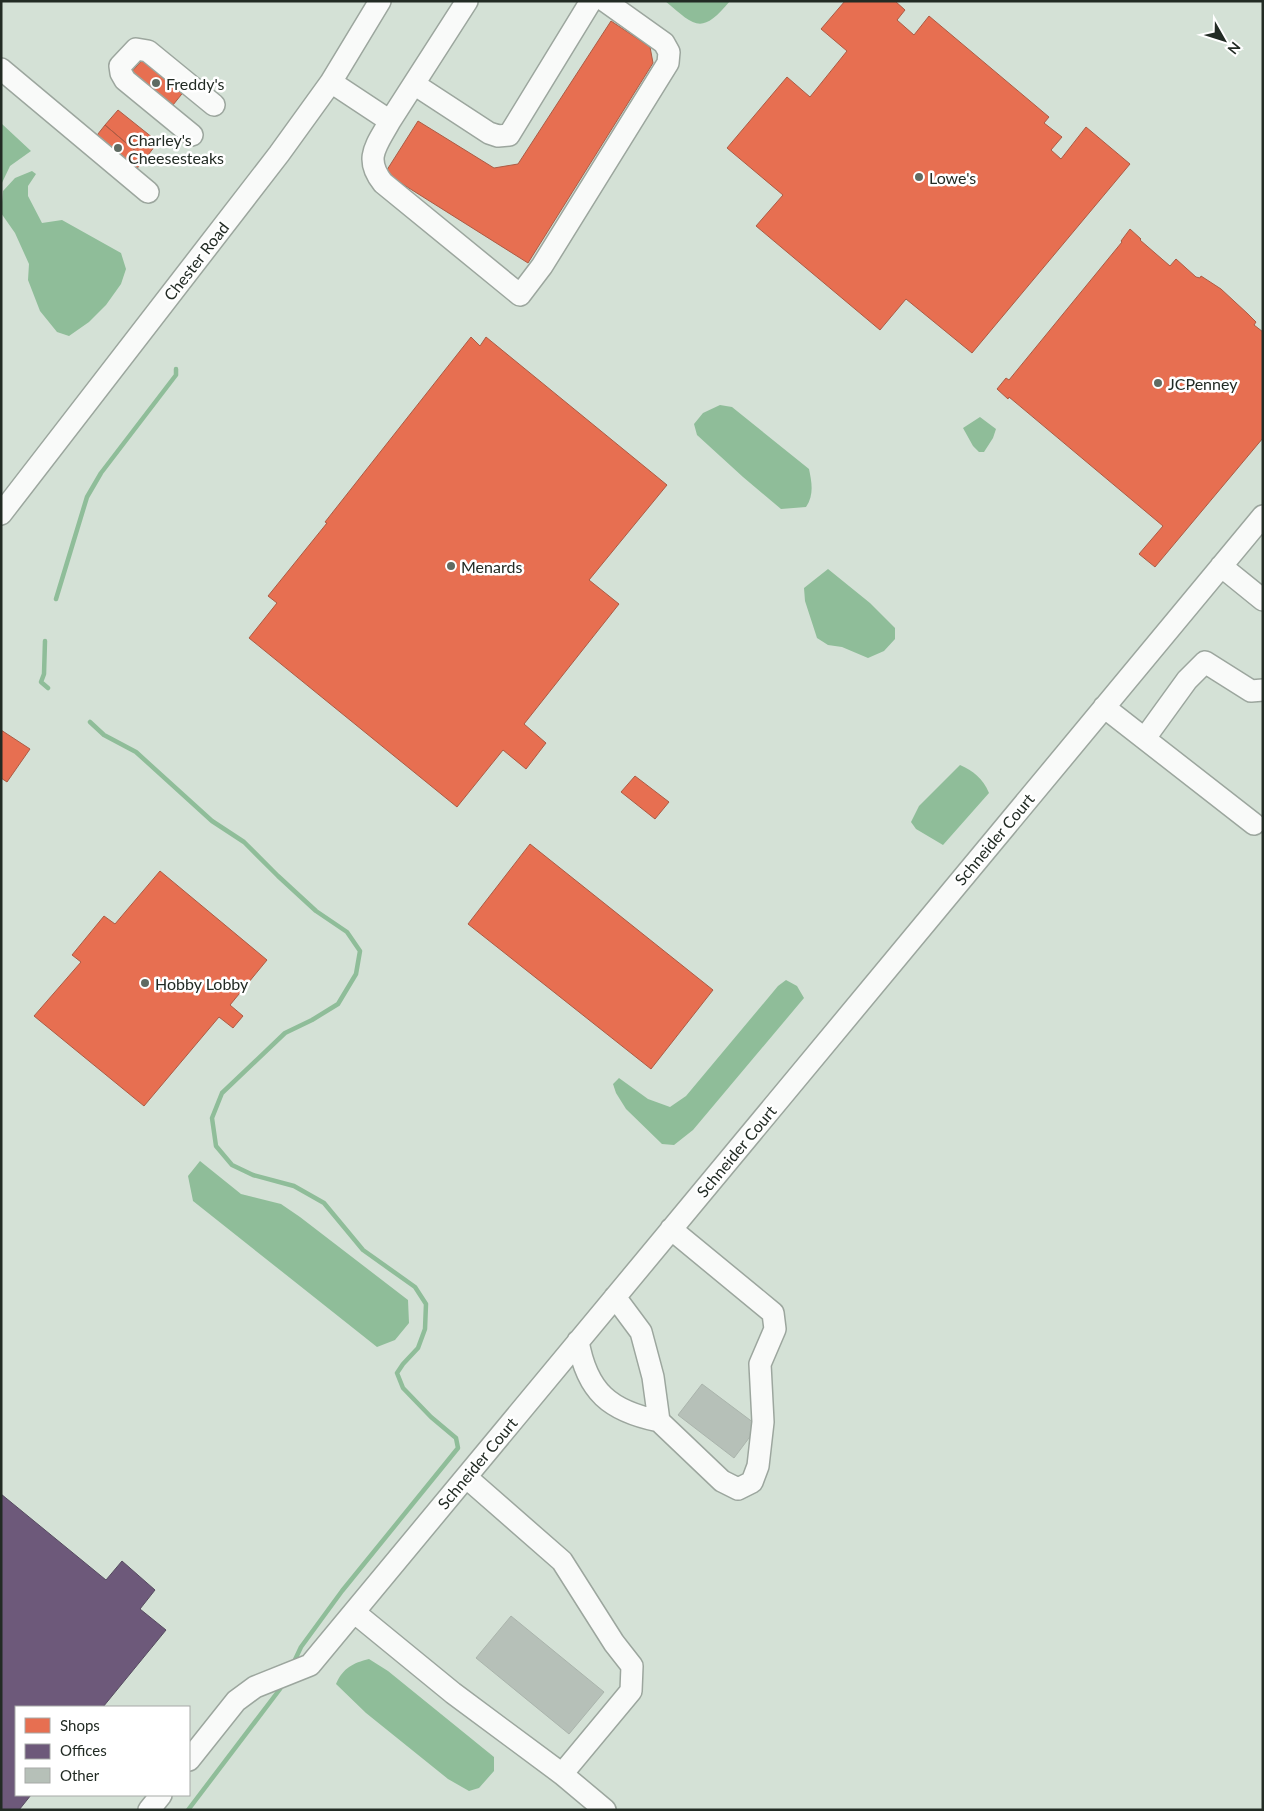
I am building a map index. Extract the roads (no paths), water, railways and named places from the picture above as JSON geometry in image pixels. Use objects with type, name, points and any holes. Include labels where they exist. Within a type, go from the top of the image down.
[{"type":"street","name":"Chester Road","points":[[1,514],[279,154],[330,82],[380,1]]},
{"type":"street","points":[[467,1],[390,121],[372,153],[375,174],[383,183],[520,295],[542,266],[668,63],[669,52],[664,43],[605,1]]},
{"type":"street","points":[[414,84],[489,133],[498,136],[508,135],[591,1]]},
{"type":"street","points":[[192,136],[125,80],[120,66],[128,55],[136,49],[148,51],[214,105]]},
{"type":"street","points":[[1,70],[148,192]]},
{"type":"street","points":[[330,82],[390,121]]},
{"type":"street","name":"Schneider Court","points":[[190,1759],[236,1701],[255,1687],[310,1665],[1263,516]]},
{"type":"street","points":[[1221,566],[1263,600]]},
{"type":"street","points":[[1145,738],[1187,680],[1205,662],[1251,691],[1263,690]]},
{"type":"street","points":[[1104,707],[1254,824]]},
{"type":"street","points":[[578,1341],[582,1363],[588,1377],[603,1396],[617,1408],[642,1418],[659,1421],[722,1481],[738,1489],[752,1482],[758,1466],[763,1422],[760,1364],[775,1329],[773,1314],[672,1229]]},
{"type":"street","points":[[615,1297],[641,1332],[654,1377],[659,1421]]},
{"type":"street","points":[[466,1477],[562,1561],[614,1643],[632,1666],[631,1691],[562,1774]]},
{"type":"street","points":[[354,1612],[453,1693],[562,1774],[605,1810]]},
{"type":"street","points":[[149,1810],[160,1796]]},
{"type":"waterway","points":[[56,599],[87,497],[101,473],[176,375],[176,369]]},
{"type":"waterway","points":[[45,641],[44,674],[41,682],[48,688]]},
{"type":"waterway","points":[[90,722],[104,735],[136,752],[212,821],[244,842],[316,911],[347,932],[360,951],[356,974],[338,1004],[312,1020],[285,1033],[222,1093],[212,1118],[216,1146],[232,1165],[253,1175],[294,1186],[324,1203],[363,1250],[415,1287],[426,1304],[425,1329],[418,1348],[397,1373],[403,1388],[431,1417],[456,1438],[458,1448],[342,1591],[301,1647],[293,1664]]},
{"type":"waterway","points":[[188,1810],[280,1689]]},
{"type":"place","name":"Freddy's","points":[[156,83]]},
{"type":"place","name":"Charley's Cheesesteaks","points":[[118,148]]},
{"type":"place","name":"Lowe's","points":[[919,177]]},
{"type":"place","name":"JCPenney","points":[[1158,383]]},
{"type":"place","name":"Menards","points":[[451,566]]},
{"type":"place","name":"Hobby Lobby","points":[[145,983]]}]
